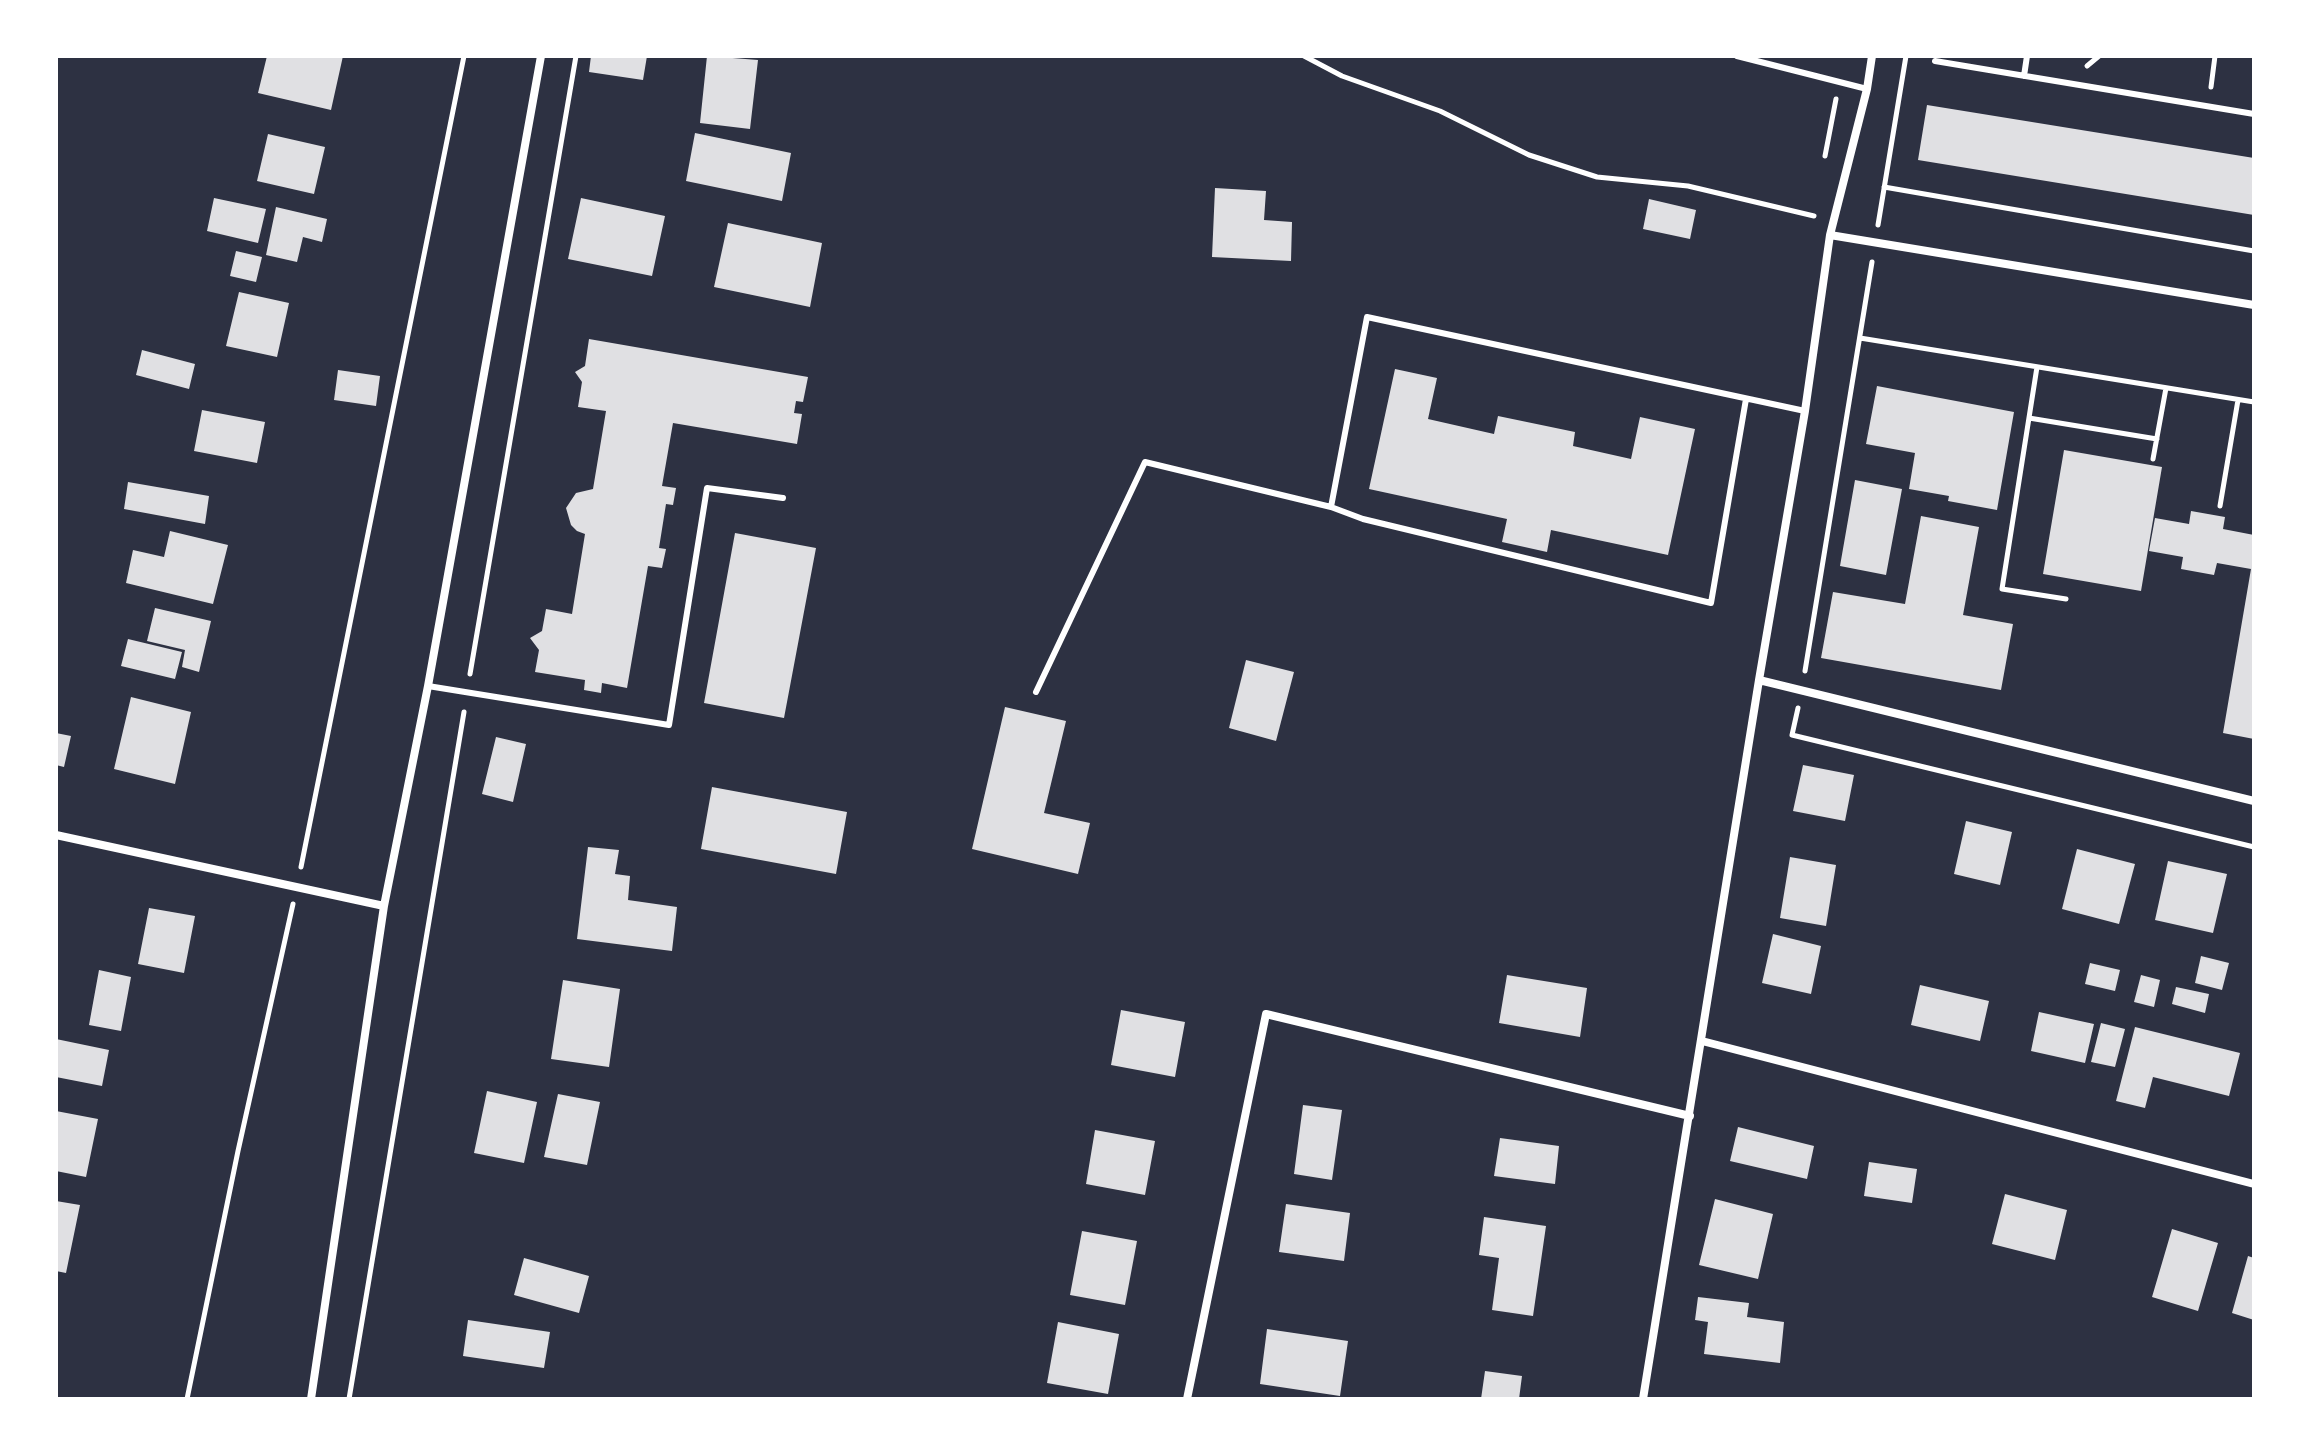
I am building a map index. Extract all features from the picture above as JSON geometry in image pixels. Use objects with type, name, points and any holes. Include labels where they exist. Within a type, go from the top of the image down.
[{"type":"street","points":[[311,1399],[384,906],[428,686],[541,56]]},
{"type":"street","points":[[1643,1399],[1805,411],[1830,235],[1867,89],[1872,56]]},
{"type":"street","points":[[1830,235],[2254,305]]},
{"type":"street","points":[[1759,680],[2254,801]]},
{"type":"street","points":[[56,835],[384,906]]},
{"type":"street","points":[[1187,1399],[1266,1014],[1690,1116]]},
{"type":"street","points":[[1702,1041],[2254,1184]]},
{"type":"lane","points":[[1737,56],[1867,89]]},
{"type":"lane","points":[[2024,76],[2027,56]]},
{"type":"lane","points":[[1935,61],[2254,114]]},
{"type":"lane","points":[[1331,507],[1367,317],[1805,411]]},
{"type":"lane","points":[[1036,692],[1145,462],[1331,507],[1363,519],[1711,603],[1746,399]]},
{"type":"lane","points":[[428,686],[669,725],[707,488],[783,498]]},
{"type":"path","points":[[187,1399],[297,887],[464,56]]},
{"type":"path","points":[[349,1399],[576,56]]},
{"type":"path","points":[[1304,56],[1342,76],[1440,111],[1529,155],[1597,177],[1688,186],[1835,220]]},
{"type":"path","points":[[1802,689],[1906,56]]},
{"type":"path","points":[[2208,106],[2215,56]]},
{"type":"path","points":[[1884,187],[2254,251]]},
{"type":"path","points":[[1860,338],[2254,402]]},
{"type":"path","points":[[2037,367],[2002,589],[2066,599]]},
{"type":"path","points":[[2153,459],[2166,388]]},
{"type":"path","points":[[2220,506],[2238,400]]},
{"type":"path","points":[[2029,418],[2157,439]]},
{"type":"path","points":[[1792,735],[2254,847]]},
{"type":"building","points":[[267,56],[343,56],[331,110],[258,93]]},
{"type":"building","points":[[591,56],[647,56],[643,80],[589,72]]},
{"type":"building","points":[[707,56],[758,60],[750,129],[700,123]]},
{"type":"building","points":[[1927,105],[2254,158],[2254,215],[1918,160]]},
{"type":"building","points":[[695,133],[791,153],[782,201],[686,181]]},
{"type":"building","points":[[268,134],[325,147],[314,194],[257,181]]},
{"type":"building","points":[[1215,188],[1266,191],[1264,220],[1292,222],[1291,261],[1212,257]]},
{"type":"building","points":[[214,198],[266,209],[258,243],[207,231]]},
{"type":"building","points":[[581,198],[665,216],[652,276],[568,259]]},
{"type":"building","points":[[1649,199],[1696,210],[1690,239],[1643,229]]},
{"type":"building","points":[[276,207],[327,219],[322,242],[303,237],[297,262],[266,255]]},
{"type":"building","points":[[728,223],[822,243],[810,307],[714,287]]},
{"type":"building","points":[[236,251],[262,257],[256,282],[230,276]]},
{"type":"building","points":[[239,292],[289,303],[277,357],[226,346]]},
{"type":"building","points":[[589,339],[808,377],[803,402],[796,401],[794,413],[802,414],[797,444],[673,423],[662,486],[676,488],[673,505],[666,504],[659,548],[666,549],[662,568],[648,566],[627,688],[602,683],[601,693],[584,690],[585,680],[535,672],[539,650],[530,638],[542,631],[546,609],[572,614],[585,534],[571,525],[566,508],[576,493],[593,489],[606,411],[578,407],[582,382],[575,372],[585,366]]},
{"type":"building","points":[[142,350],[195,364],[189,389],[136,375]]},
{"type":"building","points":[[1395,369],[1437,378],[1428,419],[1494,434],[1498,416],[1575,432],[1573,446],[1631,459],[1640,417],[1695,429],[1668,555],[1551,530],[1547,552],[1502,542],[1507,519],[1369,489]]},
{"type":"building","points":[[338,370],[380,376],[376,406],[334,400]]},
{"type":"building","points":[[1877,386],[2014,412],[1997,510],[1948,501],[1949,496],[1909,489],[1915,453],[1866,444]]},
{"type":"building","points":[[202,410],[265,422],[257,463],[194,451]]},
{"type":"building","points":[[2064,450],[2162,467],[2141,591],[2043,574]]},
{"type":"building","points":[[1855,480],[1902,489],[1886,575],[1840,566]]},
{"type":"building","points":[[128,482],[209,496],[205,524],[124,509]]},
{"type":"building","points":[[2191,511],[2225,517],[2223,529],[2254,535],[2254,739],[2223,733],[2251,569],[2217,563],[2214,575],[2181,569],[2183,557],[2149,551],[2155,518],[2189,524]]},
{"type":"building","points":[[1921,516],[1979,527],[1963,615],[2013,624],[2001,690],[1821,658],[1833,592],[1905,604]]},
{"type":"building","points":[[170,531],[228,545],[213,604],[126,583],[133,550],[164,557]]},
{"type":"building","points":[[735,533],[816,548],[784,718],[704,703]]},
{"type":"building","points":[[155,608],[211,621],[199,672],[182,667],[185,650],[147,641]]},
{"type":"building","points":[[128,639],[182,652],[175,679],[121,666]]},
{"type":"building","points":[[1246,660],[1294,672],[1276,741],[1229,728]]},
{"type":"building","points":[[131,697],[191,712],[175,784],[114,769]]},
{"type":"building","points":[[1005,707],[1066,721],[1044,813],[1090,823],[1078,874],[972,849]]},
{"type":"building","points":[[56,733],[71,736],[64,767],[56,765]]},
{"type":"building","points":[[496,737],[526,744],[513,802],[482,794]]},
{"type":"building","points":[[1803,765],[1854,775],[1845,821],[1793,811]]},
{"type":"building","points":[[712,787],[847,812],[836,874],[701,849]]},
{"type":"building","points":[[1966,821],[2012,832],[2000,885],[1954,874]]},
{"type":"building","points":[[588,847],[619,850],[615,874],[630,876],[628,900],[677,907],[672,951],[577,939]]},
{"type":"building","points":[[2077,849],[2135,864],[2119,924],[2062,909]]},
{"type":"building","points":[[1790,857],[1836,865],[1826,926],[1780,918]]},
{"type":"building","points":[[2168,861],[2227,874],[2213,933],[2155,920]]},
{"type":"building","points":[[149,908],[195,916],[184,973],[138,964]]},
{"type":"building","points":[[1773,934],[1821,946],[1811,994],[1762,983]]},
{"type":"building","points":[[2201,956],[2229,963],[2222,990],[2195,983]]},
{"type":"building","points":[[2090,963],[2120,970],[2115,991],[2085,984]]},
{"type":"building","points":[[99,970],[131,977],[121,1031],[89,1025]]},
{"type":"building","points":[[1507,975],[1587,988],[1580,1037],[1499,1023]]},
{"type":"building","points":[[2141,975],[2160,980],[2154,1007],[2134,1002]]},
{"type":"building","points":[[563,980],[620,989],[609,1067],[551,1059]]},
{"type":"building","points":[[1920,985],[1989,1001],[1980,1041],[1911,1025]]},
{"type":"building","points":[[2176,987],[2209,994],[2205,1013],[2172,1004]]},
{"type":"building","points":[[1121,1010],[1185,1022],[1175,1077],[1111,1065]]},
{"type":"building","points":[[2039,1012],[2094,1024],[2085,1063],[2031,1051]]},
{"type":"building","points":[[2101,1023],[2125,1029],[2115,1067],[2091,1062]]},
{"type":"building","points":[[2135,1027],[2240,1053],[2229,1096],[2153,1077],[2145,1108],[2116,1101]]},
{"type":"building","points":[[56,1039],[109,1050],[102,1086],[56,1077]]},
{"type":"building","points":[[487,1091],[537,1102],[524,1163],[474,1153]]},
{"type":"building","points":[[558,1094],[600,1102],[587,1165],[544,1157]]},
{"type":"building","points":[[1303,1105],[1342,1110],[1332,1180],[1294,1174]]},
{"type":"building","points":[[56,1111],[98,1119],[86,1177],[56,1171]]},
{"type":"building","points":[[1738,1127],[1814,1146],[1807,1179],[1730,1161]]},
{"type":"building","points":[[1095,1130],[1155,1141],[1145,1195],[1086,1184]]},
{"type":"building","points":[[1500,1138],[1559,1146],[1555,1184],[1494,1176]]},
{"type":"building","points":[[1869,1162],[1917,1169],[1912,1203],[1864,1196]]},
{"type":"building","points":[[2005,1194],[2067,1210],[2055,1260],[1992,1244]]},
{"type":"building","points":[[1715,1199],[1773,1214],[1758,1279],[1699,1265]]},
{"type":"building","points":[[56,1201],[80,1205],[66,1273],[56,1271]]},
{"type":"building","points":[[1286,1204],[1350,1213],[1344,1261],[1279,1252]]},
{"type":"building","points":[[1484,1217],[1546,1226],[1533,1316],[1492,1310],[1499,1258],[1479,1255]]},
{"type":"building","points":[[2172,1229],[2218,1243],[2198,1311],[2152,1297]]},
{"type":"building","points":[[1082,1231],[1137,1241],[1125,1305],[1070,1295]]},
{"type":"building","points":[[2248,1256],[2254,1258],[2254,1320],[2232,1313]]},
{"type":"building","points":[[524,1258],[589,1276],[579,1313],[514,1295]]},
{"type":"building","points":[[1698,1297],[1749,1303],[1747,1317],[1784,1322],[1780,1363],[1704,1354],[1708,1322],[1695,1320]]},
{"type":"building","points":[[468,1320],[550,1332],[544,1368],[463,1356]]},
{"type":"building","points":[[1058,1322],[1119,1334],[1108,1394],[1047,1383]]},
{"type":"building","points":[[1267,1329],[1348,1341],[1340,1396],[1260,1384]]},
{"type":"building","points":[[1485,1371],[1522,1376],[1519,1399],[1481,1399]]}]
